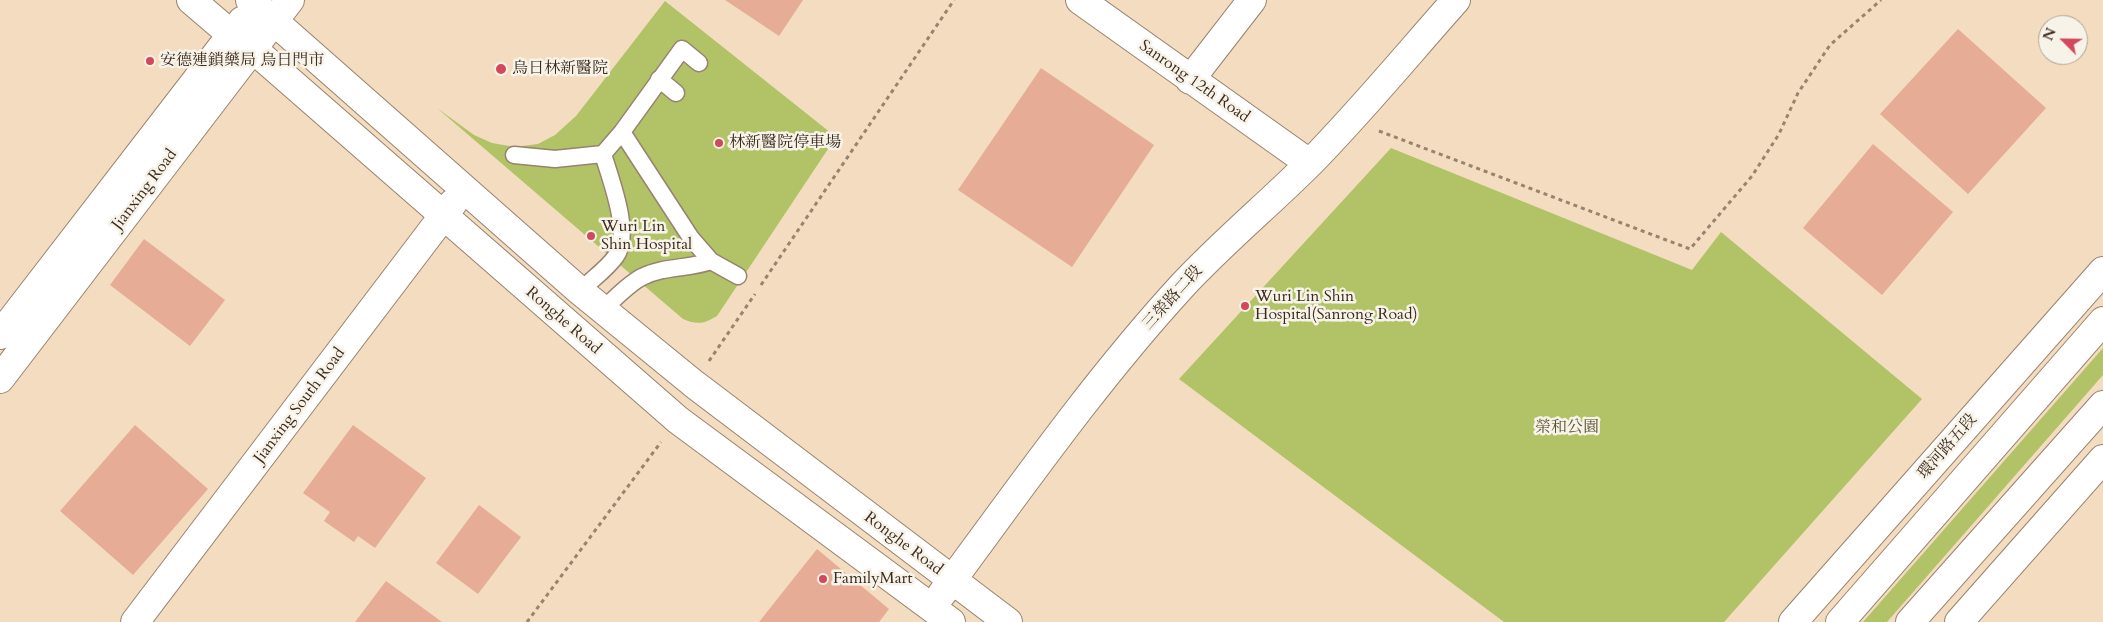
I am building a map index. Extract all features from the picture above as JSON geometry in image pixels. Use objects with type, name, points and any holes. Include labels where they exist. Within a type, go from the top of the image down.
[{"type":"street","name":"Ronghe Road","points":[[192,0],[678,420],[935,617]]},
{"type":"street","name":"Jianxing Road","points":[[0,379],[242,42],[259,7],[290,0]]},
{"type":"street","name":"Sanrong 12th Road","points":[[1080,0],[1309,163]]},
{"type":"street","points":[[1190,80],[1252,0]]},
{"type":"street","name":"三榮路二段","points":[[935,617],[951,580],[1132,344],[1183,285],[1350,121],[1456,0]]},
{"type":"street","name":"Ronghe Road","points":[[259,7],[580,291],[694,384],[1008,622]]},
{"type":"street","name":"Jianxing Road","points":[[0,335],[242,42]]},
{"type":"street","name":"Jianxing South Road","points":[[135,622],[464,189]]},
{"type":"street","name":"環河路五段","points":[[1793,622],[2103,271]]},
{"type":"street","name":"環河路五段","points":[[1840,622],[2103,321]]},
{"type":"street","points":[[1910,622],[2103,404]]},
{"type":"street","points":[[1959,622],[2103,459]]},
{"type":"lane","points":[[514,155],[555,159],[602,154],[622,132],[682,49],[699,63]]},
{"type":"lane","points":[[659,79],[676,93]]},
{"type":"lane","points":[[622,132],[691,238],[711,261],[738,276]]},
{"type":"lane","points":[[580,291],[617,255],[622,235],[618,204],[602,154]]},
{"type":"lane","points":[[603,309],[641,277],[659,271],[698,266],[711,261]]},
{"type":"path","points":[[694,384],[954,0]]},
{"type":"path","points":[[1350,121],[1690,249],[1752,176],[1779,134],[1798,93],[1830,45],[1882,0]]},
{"type":"path","points":[[527,622],[678,420]]},
{"type":"green space","points":[[665,1],[836,137],[717,316],[700,323],[683,319],[437,108],[474,135],[492,143],[515,147],[538,144],[555,135],[576,116]]},
{"type":"green space","name":"榮和公園","points":[[1391,148],[1692,270],[1721,232],[1922,399],[1724,622],[1504,622],[1179,379]]},
{"type":"green space","points":[[2103,348],[2103,375],[1887,622],[1863,622]]},
{"type":"building","points":[[725,0],[803,0],[779,36]]},
{"type":"building","points":[[1958,29],[2046,108],[1968,194],[1880,114]]},
{"type":"building","points":[[1041,68],[1154,145],[1072,267],[958,190]]},
{"type":"building","points":[[1873,144],[1953,212],[1882,295],[1803,228]]},
{"type":"building","points":[[144,239],[225,300],[190,346],[110,285]]},
{"type":"building","points":[[135,425],[208,489],[133,575],[60,511]]},
{"type":"building","points":[[353,425],[426,478],[375,548],[358,536],[354,542],[324,521],[330,512],[303,493]]},
{"type":"building","points":[[479,505],[521,537],[478,594],[436,563]]},
{"type":"building","name":"FamilyMart","points":[[817,549],[889,609],[879,622],[759,622]]},
{"type":"building","points":[[386,581],[442,622],[355,622]]},
{"type":"place","name":"安德連鎖藥局 烏日門市","points":[[150,61]]},
{"type":"place","name":"烏日林新醫院","points":[[501,69]]},
{"type":"place","name":"林新醫院停車場","points":[[719,143]]},
{"type":"place","name":"Wuri Lin Shin Hospital","points":[[591,236]]},
{"type":"place","name":"Wuri Lin Shin Hospital(Sanrong Road)","points":[[1245,306]]},
{"type":"place","name":"FamilyMart","points":[[823,579]]}]
